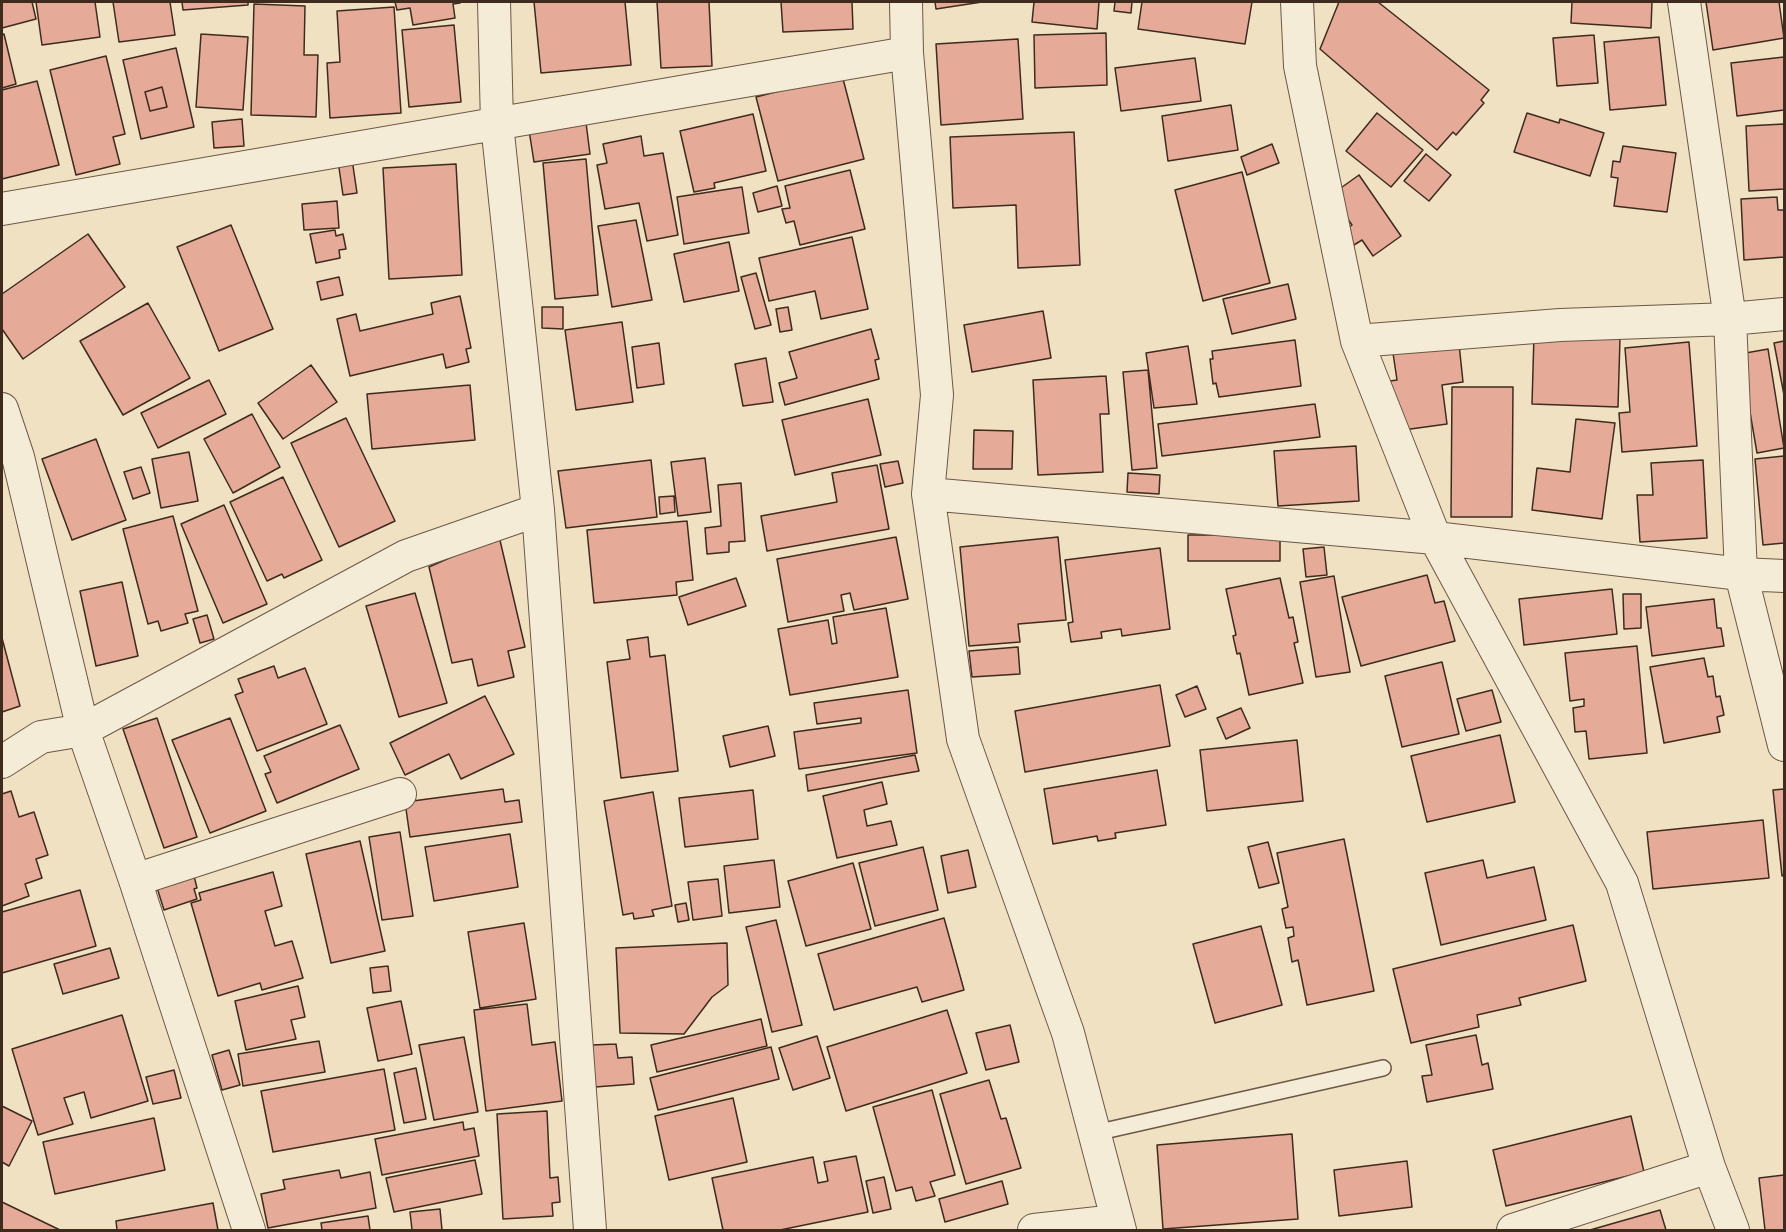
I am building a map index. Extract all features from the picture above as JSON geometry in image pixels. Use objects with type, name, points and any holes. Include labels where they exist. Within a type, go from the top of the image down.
[{"type":"street","points":[[494,2],[497,124],[538,510],[590,1230]]},
{"type":"street","points":[[906,2],[907,53],[937,395],[928,494],[963,739],[1068,1033],[1118,1226],[1034,1230]]},
{"type":"street","points":[[1297,2],[1300,66],[1357,341],[1435,538],[1622,883],[1710,1167],[1733,1230]]},
{"type":"street","points":[[1684,2],[1730,319],[1741,574],[1785,745]]},
{"type":"street","points":[[2,209],[907,53]]},
{"type":"street","points":[[1357,341],[1560,325],[1730,319],[1785,314]]},
{"type":"street","points":[[2,409],[10,458],[83,730],[135,880],[249,1230]]},
{"type":"street","points":[[928,494],[1435,538],[1741,574],[1785,576]]},
{"type":"street","points":[[2,762],[41,737],[83,730],[406,556],[538,510]]},
{"type":"street","points":[[135,880],[400,794]]},
{"type":"street","points":[[1513,1230],[1710,1167]]},
{"type":"lane","points":[[1095,1133],[1383,1068]]},
{"type":"building","points":[[2,2],[32,2],[36,19],[2,28]]},
{"type":"building","points":[[36,2],[95,2],[100,37],[42,45]]},
{"type":"building","points":[[113,2],[170,2],[175,35],[119,42]]},
{"type":"building","points":[[182,2],[248,2],[248,5],[183,10]]},
{"type":"building","points":[[395,2],[460,3],[453,4],[455,18],[413,25],[410,8],[397,10]]},
{"type":"building","points":[[534,2],[625,2],[631,65],[541,73]]},
{"type":"building","points":[[657,2],[709,2],[712,66],[661,68]]},
{"type":"building","points":[[781,2],[852,2],[853,29],[783,32]]},
{"type":"building","points":[[935,2],[982,2],[936,9]]},
{"type":"building","points":[[1034,2],[1099,2],[1097,29],[1032,22]]},
{"type":"building","points":[[1115,2],[1132,2],[1131,13],[1114,11]]},
{"type":"building","points":[[1142,2],[1252,2],[1245,44],[1138,29]]},
{"type":"building","points":[[1339,2],[1378,2],[1489,90],[1481,100],[1484,103],[1456,135],[1453,132],[1437,150],[1320,49]]},
{"type":"building","points":[[1572,2],[1652,2],[1651,28],[1571,23]]},
{"type":"building","points":[[1706,2],[1779,2],[1784,38],[1713,50]]},
{"type":"building","points":[[254,4],[305,6],[304,55],[318,55],[316,117],[251,115]]},
{"type":"building","points":[[394,7],[401,113],[330,118],[327,63],[340,62],[337,11]]},
{"type":"building","points":[[454,25],[461,102],[409,107],[402,30]]},
{"type":"building","points":[[1106,33],[1107,85],[1035,88],[1034,35]]},
{"type":"building","points":[[4,34],[16,84],[2,88],[2,35]]},
{"type":"building","points":[[201,34],[248,37],[243,110],[196,107]]},
{"type":"building","points":[[1594,35],[1598,83],[1557,86],[1553,38]]},
{"type":"building","points":[[1659,37],[1666,105],[1610,110],[1604,42]]},
{"type":"building","points":[[1018,39],[1023,119],[941,125],[936,44]]},
{"type":"building","points":[[176,48],[194,127],[141,139],[123,60]],"holes":[[[162,87],[167,107],[150,111],[145,92]]]},
{"type":"building","points":[[106,56],[125,134],[113,137],[120,164],[76,175],[50,70]]},
{"type":"building","points":[[1784,57],[1784,110],[1737,116],[1731,63]]},
{"type":"building","points":[[1195,58],[1201,101],[1121,111],[1115,68]]},
{"type":"building","points":[[842,75],[864,159],[778,181],[756,97]]},
{"type":"building","points":[[37,81],[59,165],[2,179],[2,90]]},
{"type":"building","points":[[162,87],[167,107],[150,111],[145,92]]},
{"type":"building","points":[[1231,105],[1238,150],[1168,161],[1162,116]]},
{"type":"building","points":[[1377,113],[1423,150],[1391,187],[1346,151]]},
{"type":"building","points":[[1527,113],[1559,123],[1560,119],[1604,133],[1590,176],[1514,152]]},
{"type":"building","points":[[753,114],[766,171],[714,183],[715,188],[694,192],[680,131]]},
{"type":"building","points":[[585,115],[590,154],[534,162],[528,124]]},
{"type":"building","points":[[242,119],[244,146],[214,148],[212,122]]},
{"type":"building","points":[[1784,124],[1784,189],[1749,191],[1746,126]]},
{"type":"building","points":[[1074,132],[1080,265],[1018,268],[1016,205],[953,208],[950,137]]},
{"type":"building","points":[[641,136],[644,156],[663,153],[678,235],[647,241],[639,203],[605,209],[597,165],[607,163],[603,144]]},
{"type":"building","points":[[1272,144],[1279,163],[1247,175],[1241,157]]},
{"type":"building","points":[[1623,146],[1676,153],[1667,212],[1614,206],[1618,178],[1611,177],[1613,161],[1620,162]]},
{"type":"building","points":[[1426,154],[1451,175],[1429,201],[1404,181]]},
{"type":"building","points":[[352,159],[357,193],[343,195],[338,161]]},
{"type":"building","points":[[586,159],[598,295],[555,299],[543,163]]},
{"type":"building","points":[[456,164],[462,275],[389,279],[383,168]]},
{"type":"building","points":[[850,170],[865,229],[800,245],[794,221],[786,223],[782,209],[790,208],[785,186]]},
{"type":"building","points":[[1242,172],[1270,283],[1203,301],[1175,190]]},
{"type":"building","points":[[1359,175],[1401,236],[1373,256],[1362,240],[1354,245],[1344,231],[1352,225],[1331,195]]},
{"type":"building","points":[[777,186],[782,206],[758,212],[753,193]]},
{"type":"building","points":[[742,187],[749,233],[684,244],[677,197]]},
{"type":"building","points":[[1777,197],[1778,210],[1784,210],[1784,257],[1744,260],[1741,199]]},
{"type":"building","points":[[337,201],[339,228],[304,230],[302,204]]},
{"type":"building","points":[[636,220],[652,300],[612,307],[598,226]]},
{"type":"building","points":[[231,225],[273,329],[219,351],[177,247]]},
{"type":"building","points":[[335,230],[336,236],[343,234],[346,249],[339,250],[340,258],[316,263],[310,234]]},
{"type":"building","points":[[88,234],[125,287],[23,359],[2,329],[2,294]]},
{"type":"building","points":[[852,237],[868,309],[821,319],[815,291],[769,301],[759,258]]},
{"type":"building","points":[[729,242],[739,291],[684,302],[674,254]]},
{"type":"building","points":[[756,273],[771,325],[755,329],[741,277]]},
{"type":"building","points":[[339,277],[343,295],[321,300],[317,282]]},
{"type":"building","points":[[1288,284],[1296,319],[1232,334],[1223,299]]},
{"type":"building","points":[[460,296],[471,348],[466,349],[469,362],[446,368],[443,354],[350,376],[337,319],[356,314],[360,331],[433,314],[431,303]]},
{"type":"building","points":[[148,303],[190,378],[123,415],[80,341]]},
{"type":"building","points":[[542,307],[563,307],[563,329],[542,328]]},
{"type":"building","points":[[788,307],[792,330],[780,332],[776,309]]},
{"type":"building","points":[[1043,311],[1051,358],[972,372],[964,325]]},
{"type":"building","points":[[622,322],[633,402],[576,410],[565,330]]},
{"type":"building","points":[[871,329],[879,359],[875,360],[879,379],[785,405],[779,383],[797,378],[789,352]]},
{"type":"building","points":[[1534,335],[1620,338],[1618,407],[1532,404]]},
{"type":"building","points":[[1295,340],[1301,386],[1219,397],[1216,383],[1213,384],[1210,359],[1213,359],[1212,351]]},
{"type":"building","points":[[1784,341],[1784,395],[1774,343]]},
{"type":"building","points":[[1689,342],[1697,446],[1622,452],[1619,413],[1630,412],[1625,348]]},
{"type":"building","points":[[659,343],[664,384],[637,388],[632,347]]},
{"type":"building","points":[[1459,344],[1463,382],[1442,385],[1447,424],[1396,431],[1390,381],[1397,380],[1393,353]]},
{"type":"building","points":[[1188,346],[1197,404],[1154,408],[1146,353]]},
{"type":"building","points":[[1768,349],[1784,448],[1757,453],[1740,354]]},
{"type":"building","points":[[766,358],[773,402],[743,406],[735,364]]},
{"type":"building","points":[[311,365],[337,402],[283,439],[258,403]]},
{"type":"building","points":[[1148,370],[1157,468],[1132,470],[1123,372]]},
{"type":"building","points":[[1106,376],[1109,414],[1100,414],[1103,472],[1038,475],[1033,380]]},
{"type":"building","points":[[209,380],[226,414],[158,448],[141,413]]},
{"type":"building","points":[[470,385],[475,440],[372,449],[367,394]]},
{"type":"building","points":[[1452,387],[1513,387],[1512,517],[1451,517]]},
{"type":"building","points":[[868,399],[881,455],[795,475],[782,420]]},
{"type":"building","points":[[1315,404],[1320,437],[1162,456],[1158,424]]},
{"type":"building","points":[[252,414],[280,467],[233,493],[204,439]]},
{"type":"building","points":[[346,418],[395,521],[339,547],[291,443]]},
{"type":"building","points":[[1576,419],[1615,423],[1602,519],[1532,510],[1537,468],[1570,472]]},
{"type":"building","points":[[974,430],[1013,431],[1012,469],[973,469]]},
{"type":"building","points":[[96,439],[126,520],[72,540],[42,459]]},
{"type":"building","points":[[1356,446],[1359,501],[1278,506],[1274,451]]},
{"type":"building","points":[[189,452],[198,501],[161,508],[152,459]]},
{"type":"building","points":[[1784,456],[1784,543],[1763,545],[1755,459]]},
{"type":"building","points":[[705,458],[711,512],[678,516],[671,462]]},
{"type":"building","points":[[651,460],[657,517],[566,528],[558,471]]},
{"type":"building","points":[[1703,460],[1707,538],[1640,542],[1637,495],[1653,495],[1651,463]]},
{"type":"building","points":[[898,461],[903,483],[885,487],[880,464]]},
{"type":"building","points":[[877,465],[889,529],[767,551],[761,516],[837,502],[832,473]]},
{"type":"building","points":[[141,467],[150,493],[133,499],[124,472]]},
{"type":"building","points":[[1128,473],[1160,475],[1159,494],[1127,492]]},
{"type":"building","points":[[283,477],[322,560],[284,578],[282,574],[267,581],[230,502]]},
{"type":"building","points":[[741,483],[745,541],[729,542],[729,552],[707,554],[705,528],[721,526],[718,485]]},
{"type":"building","points":[[674,496],[675,512],[660,514],[659,497]]},
{"type":"building","points":[[224,505],[267,604],[223,623],[181,524]]},
{"type":"building","points":[[173,516],[198,611],[185,614],[188,623],[161,631],[158,621],[148,624],[123,529]]},
{"type":"building","points":[[687,521],[693,580],[676,582],[677,595],[594,603],[587,530]]},
{"type":"building","points":[[1188,535],[1280,535],[1280,561],[1188,561]]},
{"type":"building","points":[[499,536],[525,647],[508,651],[514,677],[478,686],[472,659],[452,663],[429,567]]},
{"type":"building","points":[[896,537],[908,599],[854,610],[850,593],[841,595],[844,611],[788,622],[777,559]]},
{"type":"building","points":[[1058,537],[1066,620],[1018,624],[1020,642],[969,646],[960,547]]},
{"type":"building","points":[[1324,547],[1327,575],[1306,577],[1303,549]]},
{"type":"building","points":[[1160,548],[1170,629],[1122,636],[1121,629],[1101,632],[1102,638],[1071,642],[1068,623],[1073,622],[1065,560]]},
{"type":"building","points":[[1427,575],[1435,603],[1444,601],[1455,641],[1361,666],[1342,597]]},
{"type":"building","points":[[1334,576],[1350,672],[1316,677],[1300,582]]},
{"type":"building","points":[[736,578],[746,606],[688,625],[679,597]]},
{"type":"building","points":[[1280,578],[1289,618],[1293,617],[1298,642],[1294,643],[1303,683],[1249,695],[1240,653],[1237,654],[1233,636],[1236,635],[1226,589]]},
{"type":"building","points":[[122,582],[138,656],[96,666],[80,591]]},
{"type":"building","points":[[1612,589],[1617,634],[1524,645],[1519,599]]},
{"type":"building","points":[[415,593],[447,703],[399,717],[366,606]]},
{"type":"building","points":[[1623,594],[1641,594],[1641,628],[1624,629]]},
{"type":"building","points":[[1714,599],[1717,628],[1721,628],[1724,646],[1652,656],[1646,607]]},
{"type":"building","points":[[886,608],[898,677],[790,695],[778,629],[828,620],[832,644],[837,643],[833,617]]},
{"type":"building","points":[[207,615],[214,639],[200,643],[193,619]]},
{"type":"building","points":[[648,637],[650,657],[665,655],[678,771],[621,778],[607,662],[630,659],[627,640]]},
{"type":"building","points":[[2,638],[20,706],[2,712]]},
{"type":"building","points":[[1637,646],[1647,753],[1589,759],[1586,731],[1575,732],[1573,708],[1584,706],[1584,699],[1570,701],[1565,653]]},
{"type":"building","points":[[1018,647],[1020,674],[972,677],[969,651]]},
{"type":"building","points":[[1704,658],[1708,677],[1713,676],[1716,697],[1720,696],[1724,715],[1717,717],[1720,732],[1664,743],[1650,667]]},
{"type":"building","points":[[1442,662],[1459,734],[1402,747],[1385,676]]},
{"type":"building","points":[[274,666],[278,678],[305,668],[327,724],[257,751],[235,695],[243,692],[238,679]]},
{"type":"building","points":[[1160,685],[1170,746],[1025,772],[1015,711]]},
{"type":"building","points":[[1197,686],[1206,709],[1185,717],[1176,695]]},
{"type":"building","points":[[908,690],[917,753],[799,769],[794,732],[861,723],[861,718],[817,724],[814,703]]},
{"type":"building","points":[[1492,690],[1501,722],[1466,731],[1457,699]]},
{"type":"building","points":[[485,696],[514,754],[461,779],[449,754],[405,775],[390,743]]},
{"type":"building","points":[[1241,708],[1250,728],[1226,739],[1217,718]]},
{"type":"building","points":[[157,718],[197,837],[164,848],[123,729]]},
{"type":"building","points":[[230,718],[266,811],[210,833],[172,740]]},
{"type":"building","points":[[340,725],[359,769],[277,803],[265,774],[271,772],[264,756]]},
{"type":"building","points":[[768,726],[775,756],[730,767],[723,736]]},
{"type":"building","points":[[1500,735],[1515,802],[1427,822],[1411,756]]},
{"type":"building","points":[[1297,740],[1303,801],[1207,811],[1200,750]]},
{"type":"building","points":[[915,755],[919,771],[808,791],[806,775]]},
{"type":"building","points":[[1157,770],[1166,825],[1115,833],[1116,838],[1098,841],[1097,836],[1053,844],[1044,789]]},
{"type":"building","points":[[882,782],[887,804],[864,810],[867,826],[891,821],[897,845],[837,858],[823,796]]},
{"type":"building","points":[[503,789],[505,802],[519,800],[522,822],[410,837],[405,802]]},
{"type":"building","points":[[1784,789],[1784,875],[1782,876],[1773,790]]},
{"type":"building","points":[[753,790],[758,839],[685,847],[679,798]]},
{"type":"building","points":[[11,791],[19,817],[34,812],[48,855],[36,859],[42,878],[25,884],[29,896],[2,906],[2,794]]},
{"type":"building","points":[[653,792],[672,906],[652,910],[654,916],[634,919],[633,913],[623,915],[604,801]]},
{"type":"building","points":[[1763,820],[1769,878],[1653,889],[1647,832]]},
{"type":"building","points":[[400,832],[413,916],[382,920],[369,837]]},
{"type":"building","points":[[510,834],[518,887],[434,901],[425,847]]},
{"type":"building","points":[[1344,839],[1374,991],[1307,1005],[1298,960],[1292,962],[1288,938],[1294,936],[1293,927],[1286,928],[1282,909],[1288,907],[1277,853]]},
{"type":"building","points":[[360,841],[385,951],[331,963],[306,854]]},
{"type":"building","points":[[1268,842],[1279,883],[1259,888],[1248,847]]},
{"type":"building","points":[[923,847],[938,910],[875,926],[859,863]]},
{"type":"building","points":[[968,850],[976,887],[948,893],[941,856]]},
{"type":"building","points":[[774,860],[780,907],[729,913],[724,866]]},
{"type":"building","points":[[1483,860],[1487,878],[1534,867],[1546,920],[1441,945],[1425,873]]},
{"type":"building","points":[[853,863],[871,929],[806,946],[788,881]]},
{"type":"building","points":[[193,872],[197,899],[164,910],[154,878]]},
{"type":"building","points":[[273,872],[282,906],[265,911],[275,946],[292,941],[303,978],[262,990],[260,983],[218,996],[191,903],[201,900],[199,893]]},
{"type":"building","points":[[718,879],[722,916],[693,920],[688,882]]},
{"type":"building","points":[[80,890],[96,946],[2,973],[2,912]]},
{"type":"building","points":[[686,903],[689,920],[678,922],[675,905]]},
{"type":"building","points":[[944,918],[964,990],[922,1002],[917,987],[834,1010],[818,954]]},
{"type":"building","points":[[776,920],[802,1025],[772,1032],[746,927]]},
{"type":"building","points":[[524,923],[536,999],[480,1008],[468,932]]},
{"type":"building","points":[[1573,925],[1586,981],[1519,998],[1521,1005],[1477,1015],[1479,1027],[1411,1043],[1393,969]]},
{"type":"building","points":[[1261,926],[1282,1005],[1215,1023],[1193,944]]},
{"type":"building","points":[[727,943],[728,985],[712,997],[684,1034],[620,1033],[616,948]]},
{"type":"building","points":[[110,948],[119,978],[63,994],[54,964]]},
{"type":"building","points":[[388,966],[391,991],[373,993],[370,968]]},
{"type":"building","points":[[298,986],[305,1017],[291,1020],[296,1039],[246,1050],[235,1001]]},
{"type":"building","points":[[401,1001],[412,1054],[378,1061],[367,1008]]},
{"type":"building","points":[[527,1004],[532,1045],[555,1042],[562,1101],[486,1111],[474,1010]]},
{"type":"building","points":[[947,1010],[967,1073],[846,1111],[827,1047]]},
{"type":"building","points":[[122,1015],[148,1101],[91,1118],[84,1092],[64,1098],[73,1124],[38,1135],[12,1049]]},
{"type":"building","points":[[761,1019],[767,1046],[657,1072],[651,1045]]},
{"type":"building","points":[[1010,1025],[1019,1062],[986,1070],[976,1033]]},
{"type":"building","points":[[1476,1035],[1482,1065],[1488,1063],[1493,1089],[1427,1102],[1422,1076],[1432,1075],[1426,1045]]},
{"type":"building","points":[[817,1036],[830,1078],[793,1090],[779,1048]]},
{"type":"building","points":[[464,1037],[478,1112],[434,1120],[419,1045]]},
{"type":"building","points":[[319,1041],[325,1072],[243,1086],[238,1054]]},
{"type":"building","points":[[616,1044],[618,1058],[632,1057],[634,1084],[595,1087],[592,1045]]},
{"type":"building","points":[[771,1047],[779,1079],[658,1110],[650,1078]]},
{"type":"building","points":[[229,1050],[240,1085],[222,1090],[212,1055]]},
{"type":"building","points":[[416,1068],[426,1119],[404,1123],[394,1073]]},
{"type":"building","points":[[384,1069],[395,1130],[273,1152],[261,1091]]},
{"type":"building","points":[[174,1070],[181,1098],[153,1104],[146,1077]]},
{"type":"building","points":[[989,1080],[1001,1119],[1006,1118],[1021,1168],[966,1184],[940,1094]]},
{"type":"building","points":[[932,1090],[955,1175],[930,1182],[935,1196],[916,1201],[912,1187],[896,1191],[873,1107]]},
{"type":"building","points":[[733,1098],[747,1162],[669,1180],[655,1116]]},
{"type":"building","points":[[2,1106],[32,1121],[9,1166],[2,1162]]},
{"type":"building","points":[[547,1111],[550,1178],[558,1177],[560,1202],[552,1203],[553,1216],[503,1219],[497,1114]]},
{"type":"building","points":[[1631,1116],[1644,1172],[1506,1206],[1493,1150]]},
{"type":"building","points":[[154,1118],[165,1170],[55,1194],[43,1142]]},
{"type":"building","points":[[463,1122],[464,1130],[474,1128],[479,1156],[382,1175],[375,1139]]},
{"type":"building","points":[[1292,1134],[1298,1219],[1163,1229],[1157,1145]]},
{"type":"building","points":[[856,1156],[868,1212],[780,1230],[723,1230],[712,1178],[813,1157],[818,1183],[828,1181],[824,1162]]},
{"type":"building","points":[[475,1160],[482,1194],[394,1212],[386,1178]]},
{"type":"building","points":[[1407,1161],[1412,1207],[1339,1216],[1334,1170]]},
{"type":"building","points":[[339,1170],[341,1178],[370,1172],[376,1208],[268,1228],[261,1194],[285,1189],[283,1180]]},
{"type":"building","points":[[1784,1175],[1784,1230],[1765,1230],[1759,1178]]},
{"type":"building","points":[[884,1177],[891,1209],[873,1213],[866,1181]]},
{"type":"building","points":[[1002,1181],[1008,1204],[945,1222],[939,1199]]},
{"type":"building","points":[[2,1202],[60,1230],[2,1230]]},
{"type":"building","points":[[213,1203],[218,1230],[117,1230],[116,1221]]},
{"type":"building","points":[[440,1209],[442,1230],[412,1230],[410,1212]]},
{"type":"building","points":[[1660,1210],[1666,1230],[1590,1230]]},
{"type":"building","points":[[368,1216],[370,1230],[322,1230],[321,1223]]}]
